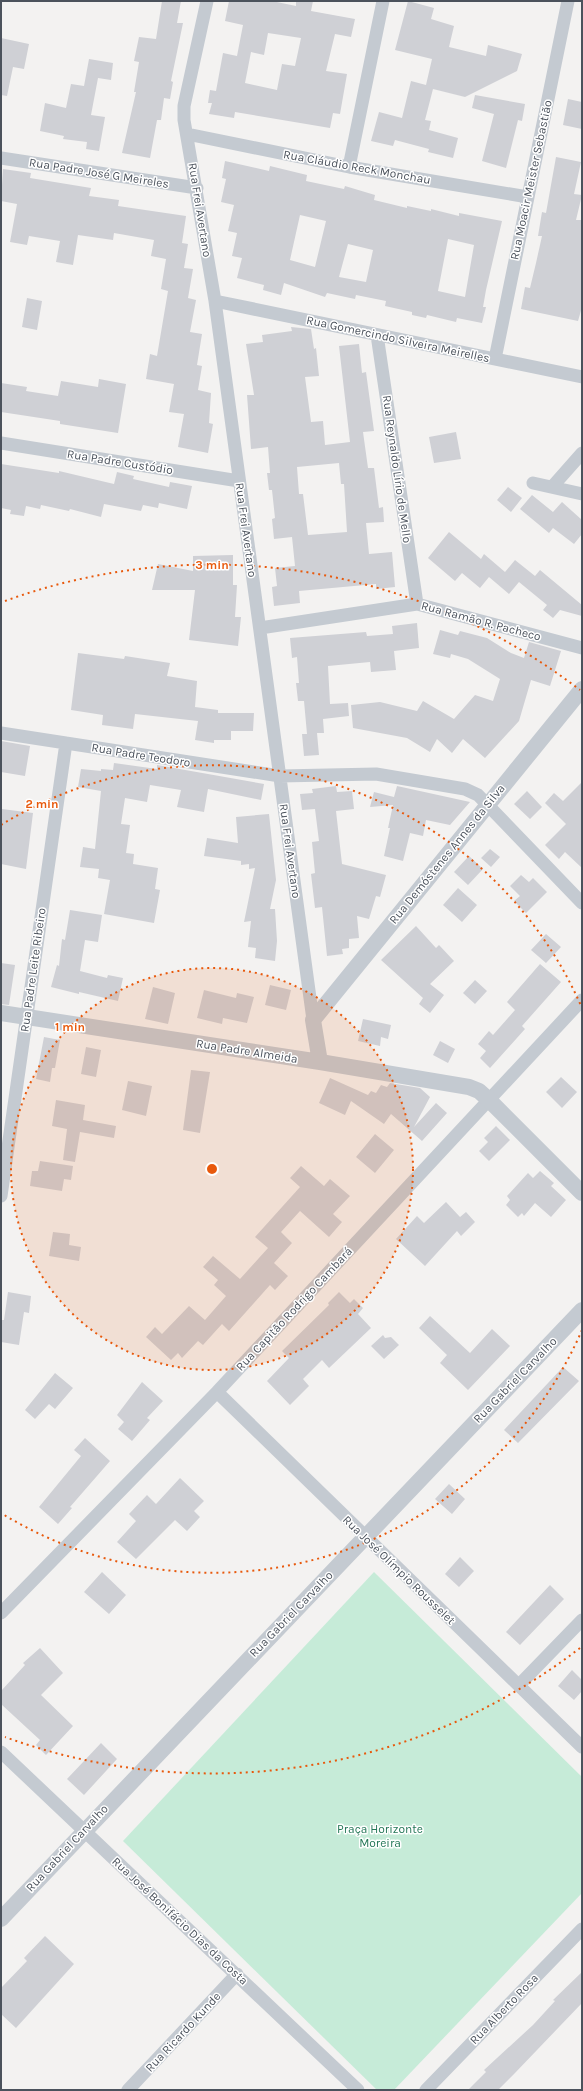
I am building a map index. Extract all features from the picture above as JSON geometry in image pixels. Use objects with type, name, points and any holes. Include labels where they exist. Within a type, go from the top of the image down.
[{"type":"street","name":"Rua Frei Avertano","points":[[208,1],[184,106],[184,120],[197,188],[215,301],[320,1062]]},
{"type":"street","points":[[349,167],[383,1]]},
{"type":"street","name":"Rua Moacir Meister Sebastião","points":[[495,359],[568,1]]},
{"type":"street","name":"Rua Cláudio Reck Monchau","points":[[187,134],[349,167],[528,197]]},
{"type":"street","name":"Rua Padre José G Meireles","points":[[1,158],[197,188]]},
{"type":"street","name":"Rua Gomercindo Silveira Meirelles","points":[[215,301],[582,378]]},
{"type":"street","name":"Rua Reynaldo Lírio de Mello","points":[[377,335],[417,604]]},
{"type":"street","name":"Rua Padre Custódio","points":[[1,442],[239,481]]},
{"type":"street","points":[[552,487],[582,453]]},
{"type":"street","points":[[533,483],[582,494]]},
{"type":"street","name":"Rua Ramão R. Pacheco","points":[[260,628],[417,604],[582,648]]},
{"type":"street","name":"Rua Demóstenes Annes da Silva","points":[[313,1020],[582,689]]},
{"type":"street","name":"Rua Padre Teodoro","points":[[1,734],[280,776],[376,774],[465,789],[478,795],[582,903]]},
{"type":"street","name":"Rua Padre Leite Ribeiro","points":[[1,1196],[66,743]]},
{"type":"street","name":"Rua Capitão Rodrigo Cambará","points":[[1,1613],[217,1392],[582,1000]]},
{"type":"street","name":"Rua Padre Almeida","points":[[1,1013],[320,1062],[469,1087],[479,1091],[489,1100],[582,1193]]},
{"type":"street","name":"Rua Gabriel Carvalho","points":[[1,1919],[83,1831],[582,1310]]},
{"type":"street","name":"Rua José Olímpio Rousselet","points":[[217,1392],[582,1748]]},
{"type":"street","points":[[519,1685],[582,1620]]},
{"type":"street","name":"Rua José Bonifácio Dias da Costa","points":[[1,1752],[83,1831],[238,1974],[358,2090]]},
{"type":"street","name":"Rua Alberto Rosa","points":[[426,2090],[582,1929]]},
{"type":"street","name":"Rua Ricardo Kunde","points":[[128,2090],[238,1974]]},
{"type":"green space","name":"Praça Horizonte Moreira","points":[[374,1572],[582,1777],[582,1893],[394,2090],[377,2090],[123,1841]]},
{"type":"building","points":[[162,1],[181,1],[177,23],[183,23],[171,81],[173,82],[170,99],[164,98],[161,120],[157,120],[150,158],[122,153],[136,92],[134,92],[139,62],[134,61],[139,37],[156,39]]},
{"type":"building","points":[[229,1],[272,1],[296,6],[296,1],[313,1],[311,11],[355,19],[351,37],[335,34],[326,71],[347,74],[340,114],[333,113],[330,128],[235,112],[234,118],[209,114],[212,103],[208,103],[210,90],[216,91],[223,53],[237,56],[243,25],[225,21]],"holes":[[[268,33],[301,38],[295,66],[282,64],[277,90],[245,83],[251,52],[264,55]]]},
{"type":"building","points":[[408,1],[434,8],[431,19],[454,26],[449,47],[486,56],[488,45],[522,54],[517,71],[465,97],[433,89],[425,120],[431,121],[429,130],[458,138],[453,158],[428,152],[429,149],[395,140],[393,146],[371,141],[379,112],[402,118],[411,81],[426,85],[432,59],[395,50]]},
{"type":"building","points":[[1,38],[29,44],[24,69],[13,67],[7,96],[1,95]]},
{"type":"building","points":[[89,59],[113,63],[111,80],[98,78],[91,115],[105,117],[99,151],[86,149],[87,142],[63,139],[64,136],[40,131],[45,103],[66,108],[71,84],[84,86]]},
{"type":"building","points":[[475,95],[525,104],[522,121],[518,120],[506,168],[482,161],[494,114],[472,108]]},
{"type":"building","points":[[568,99],[582,102],[582,129],[563,125]]},
{"type":"building","points":[[556,157],[581,162],[574,194],[582,195],[576,220],[582,220],[582,307],[578,321],[521,309],[525,287],[530,288],[536,263],[542,236],[538,236],[542,212],[546,213]]},
{"type":"building","points":[[225,161],[269,171],[270,166],[307,175],[306,181],[344,189],[345,186],[375,195],[374,200],[407,208],[407,206],[431,211],[431,209],[459,216],[459,213],[502,221],[486,290],[483,307],[486,307],[482,323],[457,318],[456,322],[427,315],[426,318],[412,315],[412,312],[385,306],[386,301],[356,295],[355,299],[327,293],[325,297],[284,283],[281,295],[263,290],[264,285],[237,278],[242,258],[232,256],[237,233],[228,231],[234,205],[221,202],[226,179],[222,178]],"holes":[[[300,215],[326,221],[315,267],[290,260]],[[448,239],[474,245],[465,297],[438,291]],[[348,244],[373,250],[366,282],[339,277]]]},
{"type":"building","points":[[3,169],[31,173],[30,178],[91,188],[89,196],[119,200],[118,206],[186,216],[182,243],[188,244],[184,268],[193,269],[188,298],[196,300],[190,332],[202,334],[197,365],[202,366],[198,390],[211,393],[209,423],[213,424],[208,453],[178,447],[184,414],[169,412],[174,384],[146,379],[150,354],[157,356],[168,291],[161,289],[166,259],[151,256],[154,240],[114,233],[113,240],[78,235],[73,265],[56,262],[60,241],[29,236],[27,245],[10,242],[17,204],[1,201]]},
{"type":"building","points":[[27,298],[42,301],[37,330],[22,327]]},
{"type":"building","points":[[291,327],[311,329],[314,349],[316,348],[319,376],[305,377],[311,422],[323,421],[325,445],[350,442],[339,346],[359,344],[362,373],[366,372],[374,431],[363,432],[368,468],[374,468],[379,508],[383,507],[384,522],[366,523],[369,554],[392,552],[395,587],[376,589],[376,584],[299,591],[300,603],[274,606],[272,587],[277,586],[275,568],[295,566],[292,537],[274,539],[272,519],[275,518],[272,490],[269,490],[267,473],[270,473],[268,447],[251,449],[247,395],[254,395],[246,344],[263,342],[262,335],[292,331]],"holes":[[[339,463],[341,484],[344,484],[347,532],[308,535],[303,494],[299,494],[297,467]]]},
{"type":"building","points":[[99,379],[126,384],[118,433],[60,424],[60,421],[1,412],[1,383],[27,387],[26,391],[58,396],[61,381],[98,387]]},
{"type":"building","points":[[456,432],[461,459],[434,463],[429,437]]},
{"type":"building","points":[[1,464],[59,473],[59,471],[114,484],[117,472],[134,476],[133,479],[169,487],[170,482],[192,486],[187,509],[159,503],[158,508],[143,505],[141,511],[104,504],[101,517],[70,509],[69,511],[41,505],[40,509],[26,506],[24,516],[10,514],[11,510],[1,508]]},
{"type":"building","points":[[508,487],[522,498],[511,512],[497,500]]},
{"type":"building","points":[[532,495],[553,512],[562,502],[582,520],[582,534],[574,544],[553,528],[549,533],[520,509]]},
{"type":"building","points":[[449,532],[481,559],[484,554],[505,572],[515,560],[535,576],[540,570],[582,605],[582,616],[560,610],[553,618],[543,610],[547,605],[519,582],[509,594],[489,577],[480,588],[462,573],[455,581],[428,558]]},
{"type":"building","points":[[233,555],[233,585],[237,585],[235,617],[241,617],[238,646],[189,640],[195,590],[152,590],[158,564],[193,571],[193,556]]},
{"type":"building","points":[[417,623],[419,648],[394,651],[396,670],[371,672],[370,662],[328,666],[330,704],[348,703],[349,716],[323,719],[324,733],[317,733],[319,755],[304,756],[302,734],[307,734],[304,701],[298,701],[296,683],[299,683],[297,657],[292,658],[290,638],[366,632],[367,636],[393,634],[392,626]]},
{"type":"building","points":[[440,630],[458,635],[460,631],[487,638],[511,653],[524,658],[529,642],[561,651],[550,686],[531,680],[519,721],[485,758],[463,739],[452,753],[437,739],[430,752],[407,738],[353,728],[351,705],[380,702],[417,711],[423,701],[454,719],[475,695],[493,701],[500,679],[468,659],[451,654],[450,658],[433,654]]},
{"type":"building","points":[[78,653],[124,659],[125,656],[170,663],[167,676],[197,681],[195,707],[218,710],[218,713],[254,713],[253,731],[231,731],[231,740],[214,740],[214,743],[195,740],[198,721],[135,714],[133,729],[102,725],[103,715],[71,710]]},
{"type":"building","points":[[1,741],[30,746],[25,776],[1,772]]},
{"type":"building","points":[[114,763],[157,769],[157,765],[264,784],[261,800],[208,789],[204,812],[177,807],[181,790],[150,785],[147,802],[125,798],[121,824],[130,825],[126,853],[134,854],[133,864],[158,868],[155,889],[160,890],[154,923],[104,914],[110,880],[98,878],[99,869],[80,867],[83,847],[95,849],[101,791],[78,787],[81,769],[101,771],[101,769],[113,770]]},
{"type":"building","points":[[582,782],[582,868],[565,852],[559,859],[545,845],[566,824],[545,803],[554,793],[563,801]]},
{"type":"building","points":[[336,786],[337,792],[352,791],[354,809],[336,811],[342,864],[386,875],[380,897],[376,896],[369,919],[357,916],[359,938],[349,939],[349,948],[342,949],[343,954],[327,956],[322,907],[315,908],[311,874],[315,873],[312,842],[319,841],[315,809],[302,810],[300,794],[313,793],[312,789]]},
{"type":"building","points":[[397,786],[470,802],[450,825],[426,820],[423,836],[410,833],[403,861],[384,856],[393,805],[370,807],[374,792],[394,797]]},
{"type":"building","points":[[527,791],[542,807],[530,819],[514,804]]},
{"type":"building","points":[[2,809],[33,813],[26,869],[1,864]]},
{"type":"building","points":[[269,814],[276,880],[270,909],[275,909],[277,941],[275,961],[255,958],[256,948],[248,947],[251,921],[244,922],[255,868],[249,869],[249,864],[241,865],[241,861],[204,856],[207,838],[238,843],[236,817]]},
{"type":"building","points":[[490,849],[500,857],[491,867],[481,858]]},
{"type":"building","points":[[469,856],[483,869],[468,885],[454,872]]},
{"type":"building","points":[[521,875],[529,882],[533,878],[547,892],[526,913],[514,901],[520,896],[510,886]]},
{"type":"building","points":[[458,888],[477,905],[462,922],[443,905]]},
{"type":"building","points":[[70,910],[102,915],[98,942],[85,940],[80,971],[107,978],[108,975],[123,978],[118,1001],[51,987],[57,965],[59,966],[62,939],[65,940]]},
{"type":"building","points":[[416,926],[436,948],[439,945],[454,961],[430,984],[444,995],[430,1013],[419,1004],[423,998],[381,960]]},
{"type":"building","points":[[546,934],[561,947],[546,963],[531,950]]},
{"type":"building","points":[[1,963],[15,965],[9,1005],[1,1004]]},
{"type":"building","points":[[540,964],[561,982],[522,1026],[525,1029],[490,1068],[480,1058],[486,1051],[478,1044],[489,1031],[493,1035],[515,1010],[507,1002]]},
{"type":"building","points":[[475,980],[487,991],[475,1004],[463,993]]},
{"type":"building","points":[[270,985],[291,990],[286,1010],[265,1005]]},
{"type":"building","points":[[153,987],[175,993],[168,1024],[145,1019]]},
{"type":"building","points":[[204,990],[236,998],[237,993],[254,997],[247,1023],[223,1018],[222,1024],[197,1018]]},
{"type":"building","points":[[363,1019],[391,1025],[388,1039],[381,1037],[380,1046],[358,1041]]},
{"type":"building","points":[[44,1037],[60,1040],[55,1068],[52,1068],[50,1082],[36,1079]]},
{"type":"building","points":[[440,1041],[455,1049],[448,1063],[433,1055]]},
{"type":"building","points":[[86,1047],[101,1050],[96,1077],[81,1074]]},
{"type":"building","points":[[191,1070],[210,1072],[200,1133],[183,1130]]},
{"type":"building","points":[[561,1077],[577,1092],[562,1108],[546,1092]]},
{"type":"building","points":[[330,1078],[368,1095],[371,1091],[376,1093],[381,1085],[387,1087],[390,1083],[420,1088],[430,1097],[414,1127],[436,1103],[447,1113],[422,1141],[391,1114],[384,1124],[351,1101],[345,1115],[319,1103]]},
{"type":"building","points":[[128,1081],[152,1086],[146,1116],[122,1110]]},
{"type":"building","points":[[56,1100],[85,1105],[83,1120],[116,1126],[114,1138],[80,1132],[75,1162],[63,1160],[67,1129],[52,1126]]},
{"type":"building","points":[[496,1126],[510,1140],[489,1161],[479,1151],[488,1142],[484,1138]]},
{"type":"building","points":[[375,1134],[394,1150],[375,1173],[356,1157]]},
{"type":"building","points":[[40,1161],[73,1166],[71,1180],[64,1179],[62,1191],[30,1186],[32,1171],[38,1171]]},
{"type":"building","points":[[301,1166],[324,1186],[330,1179],[350,1196],[333,1214],[342,1222],[329,1237],[300,1211],[281,1232],[292,1243],[274,1263],[288,1276],[275,1290],[270,1285],[229,1331],[222,1324],[203,1345],[198,1341],[182,1358],[178,1353],[171,1360],[146,1337],[155,1327],[162,1334],[189,1306],[205,1320],[226,1296],[214,1285],[218,1280],[203,1267],[213,1256],[240,1279],[268,1248],[255,1237],[300,1187],[290,1178]]},
{"type":"building","points":[[540,1171],[554,1183],[551,1186],[566,1200],[551,1217],[535,1203],[524,1216],[522,1213],[518,1217],[506,1205],[510,1200],[507,1196],[528,1173],[533,1178]]},
{"type":"building","points":[[446,1202],[460,1217],[466,1212],[475,1222],[461,1236],[457,1231],[425,1266],[396,1239],[417,1216],[424,1223]]},
{"type":"building","points":[[53,1232],[70,1234],[69,1245],[81,1247],[79,1261],[49,1256]]},
{"type":"building","points":[[8,1292],[31,1296],[29,1313],[24,1312],[19,1345],[1,1342],[1,1320],[4,1320]]},
{"type":"building","points":[[339,1292],[350,1303],[354,1299],[363,1308],[358,1314],[371,1328],[329,1368],[322,1360],[303,1379],[309,1386],[290,1405],[267,1381],[289,1358],[282,1351],[329,1305],[328,1303]]},
{"type":"building","points":[[430,1316],[470,1353],[492,1329],[510,1346],[468,1390],[440,1363],[447,1355],[419,1328]]},
{"type":"building","points":[[383,1335],[385,1338],[391,1337],[399,1345],[384,1359],[371,1346]]},
{"type":"building","points":[[563,1367],[579,1381],[518,1443],[504,1430]]},
{"type":"building","points":[[55,1373],[73,1388],[55,1409],[49,1404],[35,1419],[25,1410]]},
{"type":"building","points":[[142,1382],[163,1401],[147,1418],[150,1420],[132,1441],[118,1429],[124,1422],[117,1415]]},
{"type":"building","points":[[85,1438],[110,1461],[70,1507],[72,1508],[58,1524],[39,1507],[81,1456],[74,1450]]},
{"type":"building","points":[[180,1478],[204,1501],[194,1511],[200,1517],[187,1531],[175,1520],[136,1559],[117,1542],[136,1521],[129,1514],[147,1495],[156,1504]]},
{"type":"building","points":[[449,1484],[465,1499],[452,1514],[435,1499]]},
{"type":"building","points":[[460,1557],[474,1571],[459,1587],[445,1574]]},
{"type":"building","points":[[102,1572],[126,1595],[109,1614],[84,1592]]},
{"type":"building","points":[[550,1585],[564,1599],[520,1645],[506,1632]]},
{"type":"building","points":[[40,1648],[63,1673],[41,1695],[73,1726],[46,1755],[36,1745],[40,1740],[1,1704],[1,1691],[25,1665],[23,1663]]},
{"type":"building","points":[[572,1670],[582,1680],[582,1691],[574,1700],[558,1686]]},
{"type":"building","points":[[101,1743],[117,1759],[84,1795],[67,1779]]},
{"type":"building","points":[[45,1936],[74,1964],[16,2028],[1,2014],[1,1988],[27,1961],[24,1958]]},
{"type":"building","points":[[582,1972],[582,2003],[515,2073],[498,2090],[468,2090],[486,2072],[484,2070],[533,2025],[555,2001],[553,2000]]}]
